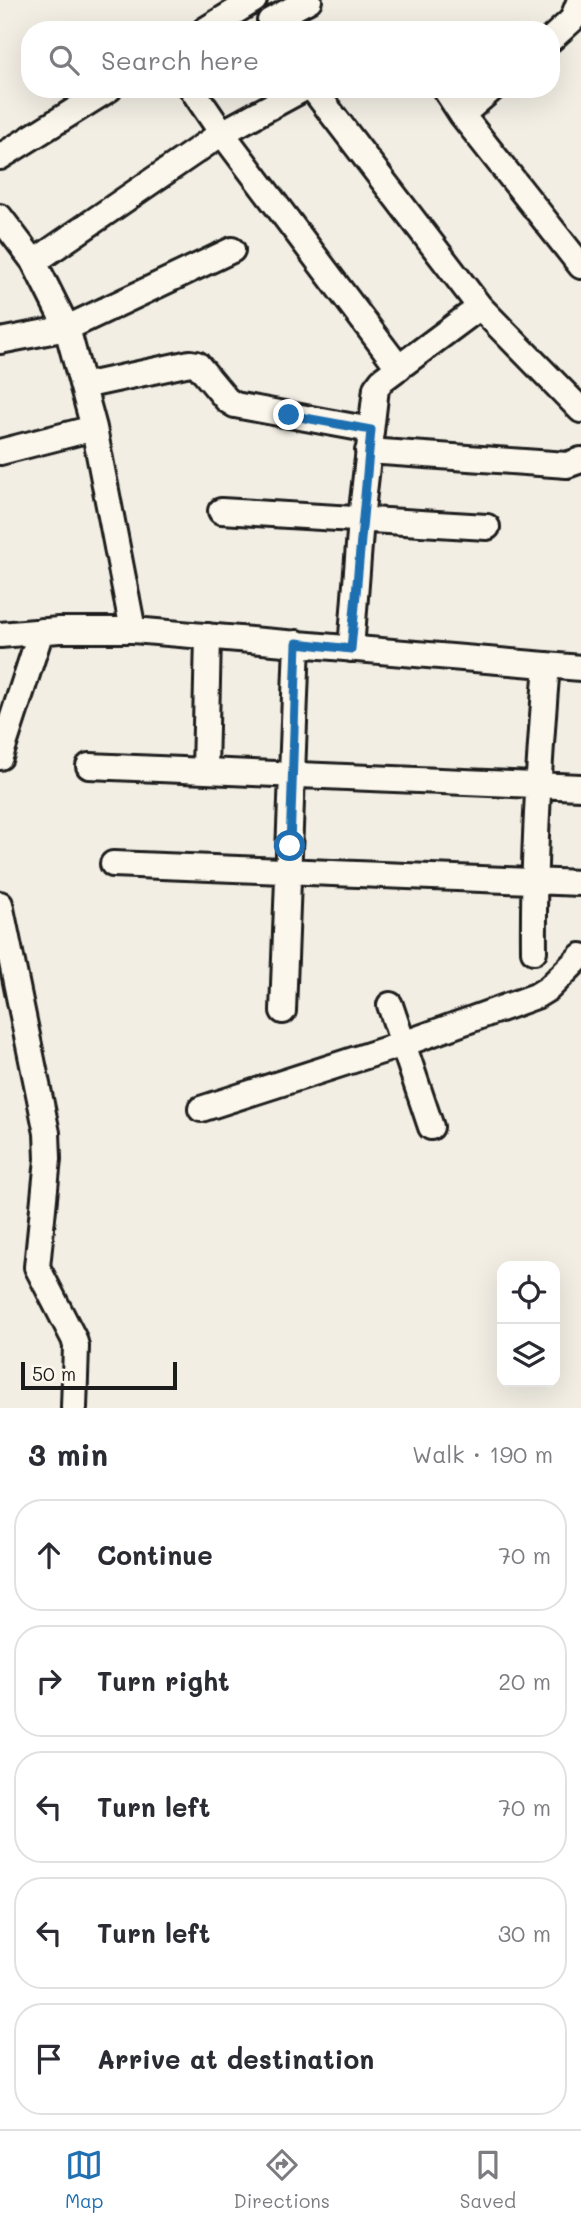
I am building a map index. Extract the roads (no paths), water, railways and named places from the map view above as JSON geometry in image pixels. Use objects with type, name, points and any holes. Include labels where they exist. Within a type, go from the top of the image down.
[{"type":"street","points":[[220,21],[255,0],[269,21]]},
{"type":"street","points":[[279,21],[309,0]]},
{"type":"street","points":[[560,31],[572,20],[580,0]]},
{"type":"street","points":[[0,157],[95,98]]},
{"type":"street","points":[[198,98],[399,368]]},
{"type":"street","points":[[34,262],[222,133],[300,98]]},
{"type":"street","points":[[321,98],[480,307],[581,410]]},
{"type":"street","points":[[451,98],[581,266]]},
{"type":"street","points":[[462,115],[482,98]]},
{"type":"street","points":[[0,217],[34,262],[67,328],[94,428],[133,630]]},
{"type":"street","points":[[0,341],[67,328],[232,250]]},
{"type":"street","points":[[351,649],[376,388],[382,380],[480,307]]},
{"type":"street","points":[[83,386],[190,363],[197,364],[227,400],[235,405],[370,440],[567,465],[581,460]]},
{"type":"street","points":[[0,452],[94,428]]},
{"type":"street","points":[[221,511],[487,527]]},
{"type":"street","points":[[0,635],[41,631],[133,630],[581,668]]},
{"type":"street","points":[[0,757],[41,631]]},
{"type":"street","points":[[205,771],[208,636]]},
{"type":"street","points":[[283,1011],[297,643]]},
{"type":"street","points":[[534,951],[533,881],[537,785],[547,665]]},
{"type":"street","points":[[89,766],[581,787]]},
{"type":"street","points":[[113,864],[581,883]]},
{"type":"street","points":[[0,904],[47,1132],[48,1159],[37,1267],[76,1346],[74,1408]]},
{"type":"street","points":[[201,1110],[403,1044],[545,992],[581,956]]},
{"type":"street","points":[[390,1005],[431,1127]]}]
